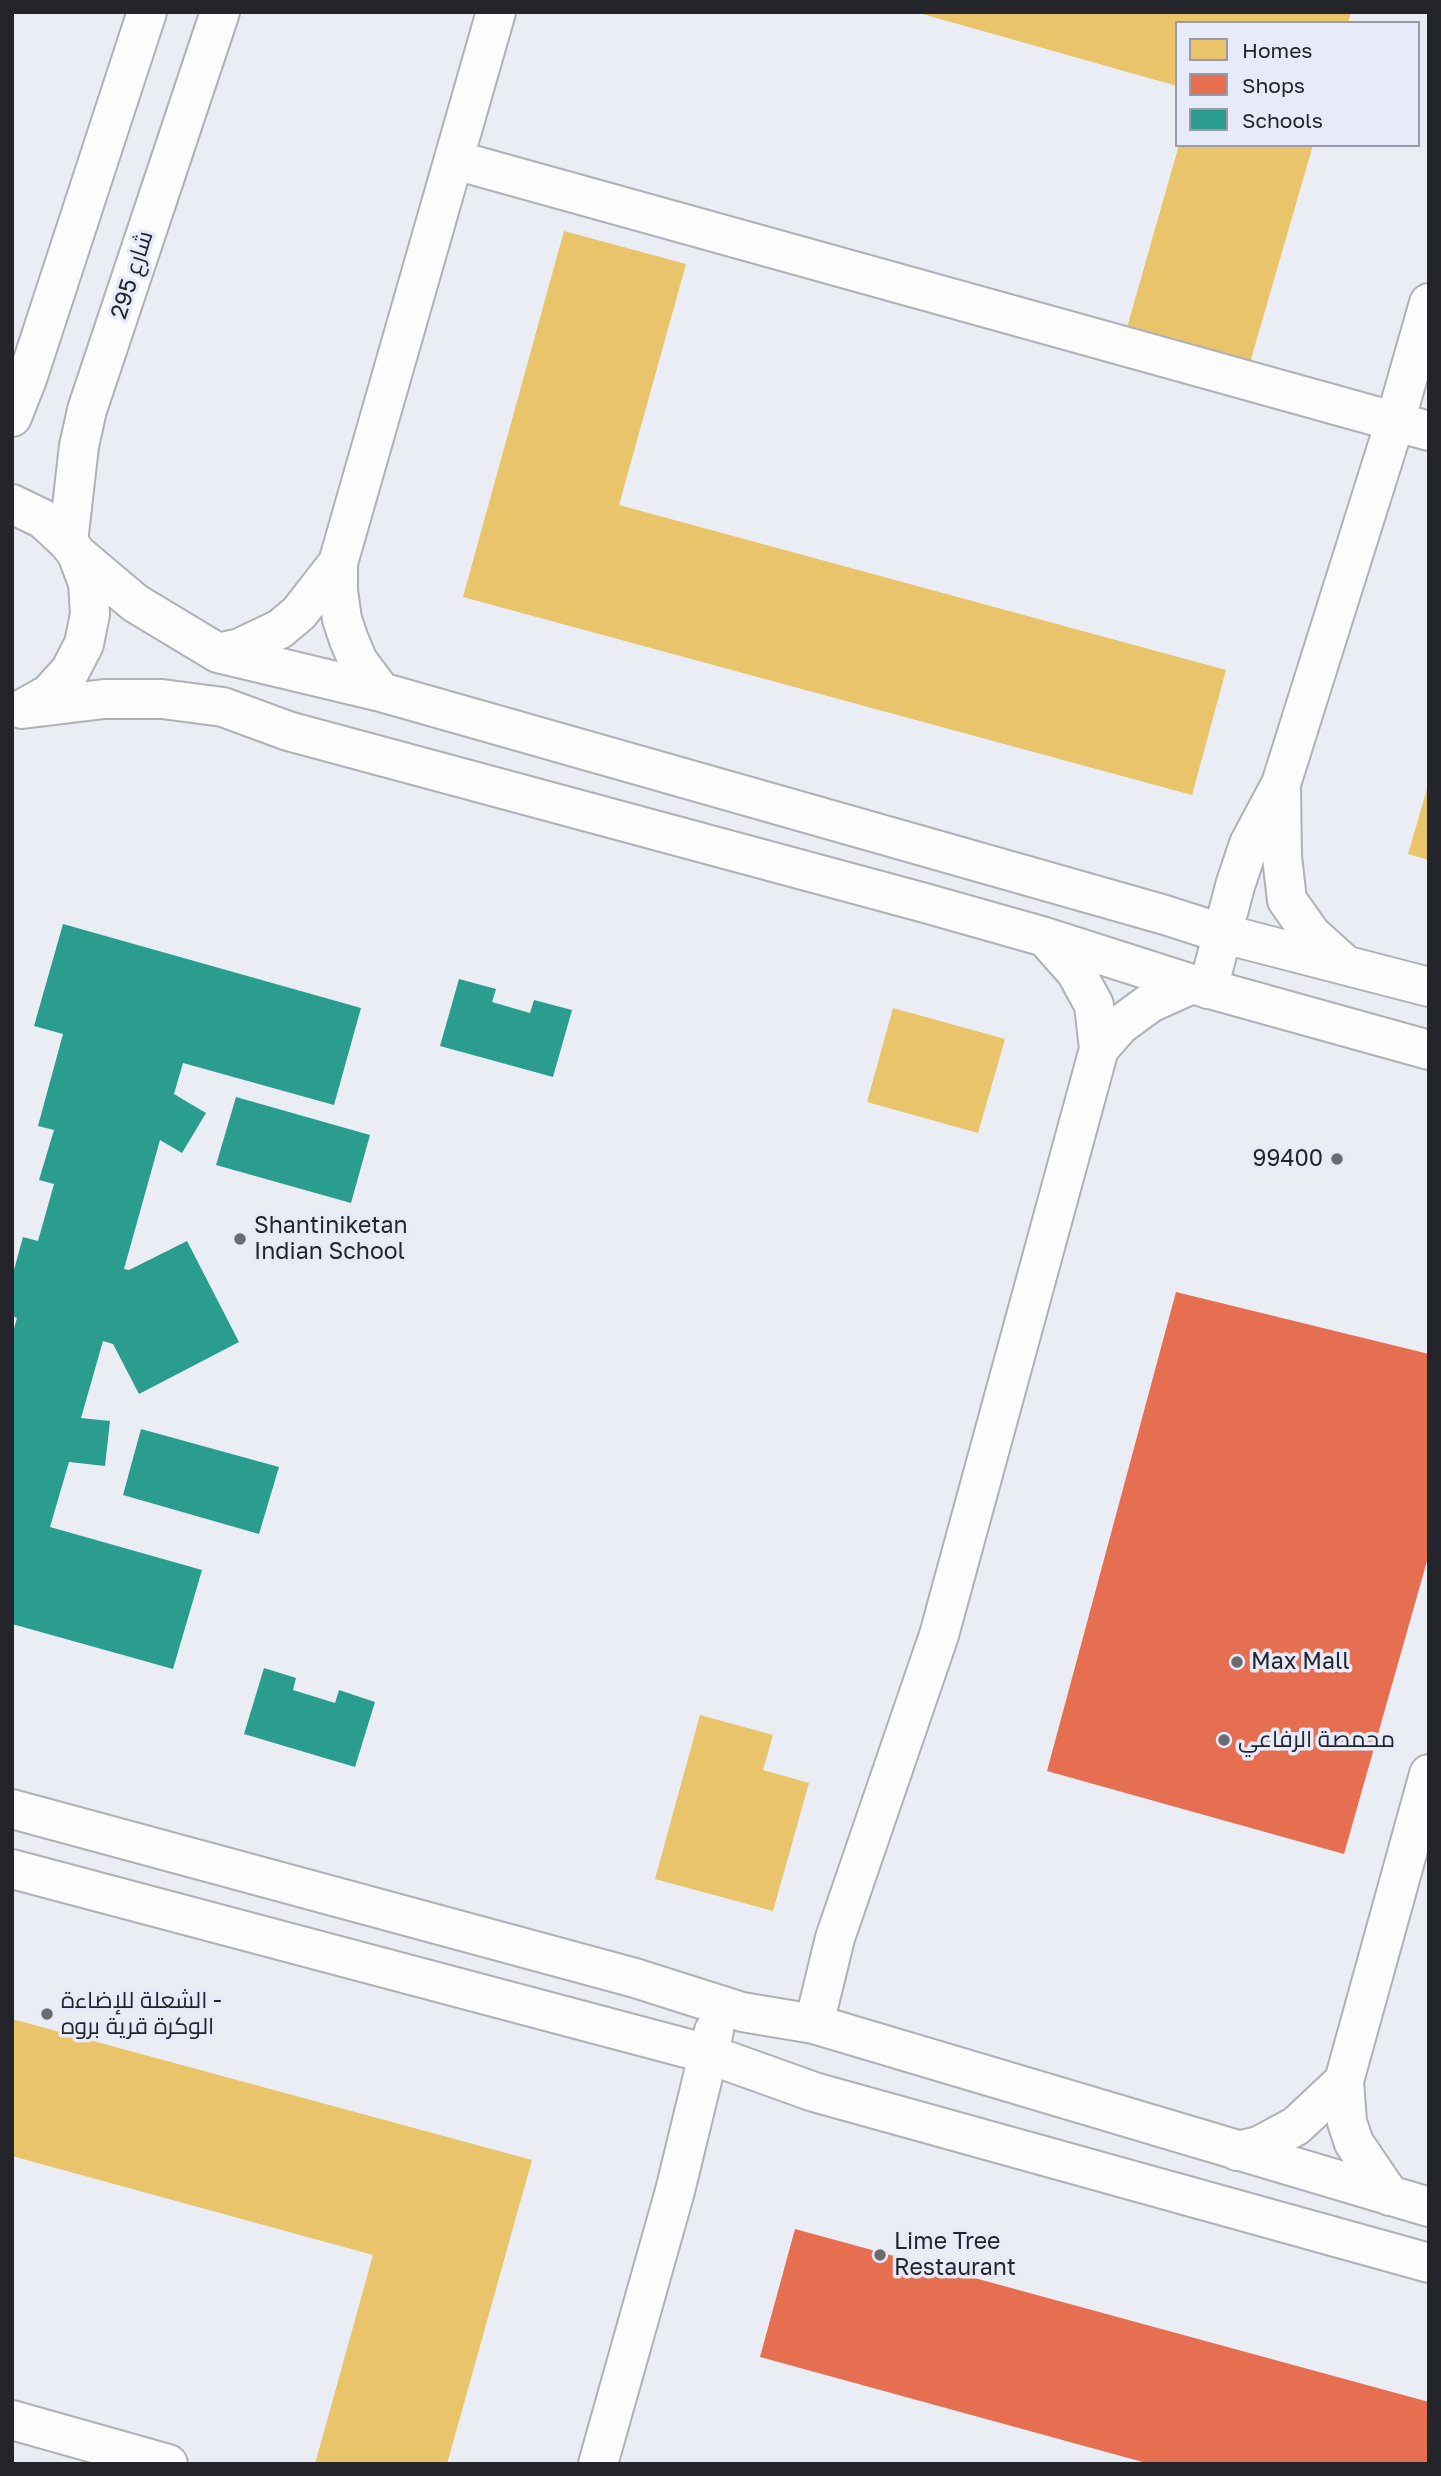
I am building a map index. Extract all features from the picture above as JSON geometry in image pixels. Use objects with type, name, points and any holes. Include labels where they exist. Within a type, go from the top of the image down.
[{"type":"street","points":[[12,417],[32,365],[147,12]]},
{"type":"street","name":"شارع 295","points":[[72,548],[79,446],[87,411],[220,12]]},
{"type":"street","points":[[380,692],[358,661],[342,619],[338,563],[496,12]]},
{"type":"street","points":[[455,160],[1412,427]]},
{"type":"street","points":[[1099,1049],[1120,1026],[1150,1003],[1200,987],[1224,934],[1227,912],[1250,844],[1281,784],[1412,427],[1429,303]]},
{"type":"street","points":[[12,504],[43,519],[135,603],[218,653],[380,692],[1166,915],[1224,934],[1429,987]]},
{"type":"street","points":[[17,711],[49,694],[70,671],[84,644],[90,614],[88,583],[72,548]]},
{"type":"street","points":[[218,653],[240,648],[280,629],[299,613],[338,563]]},
{"type":"street","points":[[17,711],[104,699],[162,699],[223,707],[288,731],[1045,937],[1200,987],[1429,1050]]},
{"type":"street","points":[[1281,784],[1282,857],[1287,900],[1311,933],[1343,963]]},
{"type":"street","points":[[814,2024],[835,1938],[939,1635],[1099,1049],[1094,1005],[1076,972],[1045,937]]},
{"type":"street","points":[[1390,2196],[1354,2143],[1347,2122],[1344,2081],[1429,1774]]},
{"type":"street","points":[[12,1809],[635,1978],[742,2012],[814,2024],[1429,2207]]},
{"type":"street","points":[[12,1868],[708,2054],[814,2092],[1429,2263]]},
{"type":"street","points":[[598,2464],[675,2191],[720,2005]]},
{"type":"street","points":[[1237,2151],[1259,2146],[1296,2126],[1344,2081]]},
{"type":"street","points":[[12,2420],[168,2464]]},
{"type":"building: Homes","points":[[1351,12],[1349,21],[1175,21],[1175,85],[919,13]]},
{"type":"building: Homes","points":[[1178,147],[1312,147],[1249,366],[1126,331]]},
{"type":"building: Homes","points":[[564,231],[686,264],[619,505],[1226,670],[1192,795],[463,597]]},
{"type":"building: Homes","points":[[1429,782],[1429,860],[1408,854]]},
{"type":"building: Homes","points":[[893,1008],[1005,1039],[978,1133],[867,1102]]},
{"type":"building: Homes","points":[[700,1715],[773,1735],[763,1770],[809,1783],[773,1911],[655,1879]]},
{"type":"building: Homes","points":[[12,2019],[532,2160],[447,2464],[315,2464],[373,2255],[12,2156]]},
{"type":"building: Shops","name":"Max Mall","points":[[1176,1292],[1429,1354],[1429,1554],[1344,1854],[1047,1771]]},
{"type":"building: Shops","points":[[795,2229],[1429,2402],[1429,2464],[1150,2464],[760,2357]]},
{"type":"building: Schools","points":[[63,924],[361,1008],[334,1105],[183,1063],[174,1094],[206,1113],[182,1153],[160,1140],[124,1269],[129,1270],[187,1241],[239,1342],[139,1394],[113,1344],[103,1341],[81,1418],[110,1421],[105,1466],[69,1462],[50,1527],[202,1570],[173,1669],[12,1624],[12,1335],[17,1318],[12,1316],[12,1277],[23,1237],[38,1241],[54,1184],[39,1180],[54,1130],[38,1126],[63,1034],[34,1026]]},
{"type":"building: Schools","points":[[459,979],[496,989],[492,1002],[530,1013],[534,1000],[572,1010],[553,1077],[440,1046]]},
{"type":"building: Schools","points":[[236,1097],[370,1135],[351,1203],[216,1165]]},
{"type":"building: Schools","points":[[141,1429],[279,1467],[259,1534],[123,1495]]},
{"type":"building: Schools","points":[[264,1668],[296,1678],[293,1690],[335,1703],[339,1690],[375,1702],[355,1767],[244,1734]]},
{"type":"place","name":"99400","points":[[1337,1159]]},
{"type":"place","name":"Shantiniketan Indian School","points":[[240,1239]]},
{"type":"place","name":"Max Mall","points":[[1237,1662]]},
{"type":"place","name":"محمصة الرفاعي","points":[[1224,1740]]},
{"type":"place","name":"الشعلة للإضاءة - الوكرة قرية بروه","points":[[47,2014]]},
{"type":"place","name":"Lime Tree Restaurant","points":[[880,2255]]}]
